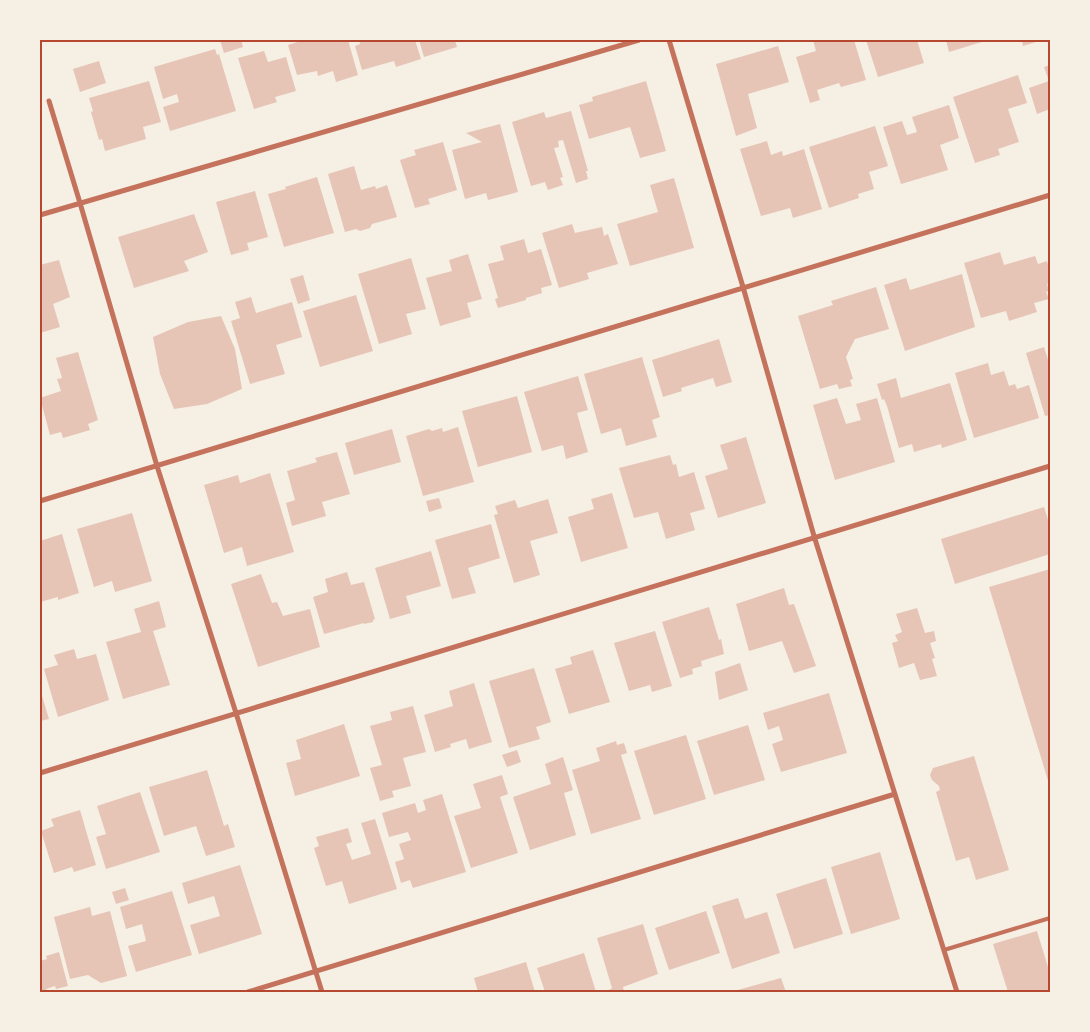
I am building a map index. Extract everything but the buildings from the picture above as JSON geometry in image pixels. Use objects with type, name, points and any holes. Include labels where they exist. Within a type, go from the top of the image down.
[{"type":"street","points":[[40,215],[640,40]]},
{"type":"street","points":[[669,40],[814,536],[957,992]]},
{"type":"street","points":[[49,101],[157,466],[322,992]]},
{"type":"street","points":[[40,500],[1050,196]]},
{"type":"street","points":[[40,772],[1050,466]]},
{"type":"street","points":[[248,992],[895,794]]},
{"type":"lane","points":[[944,950],[1050,918]]}]
